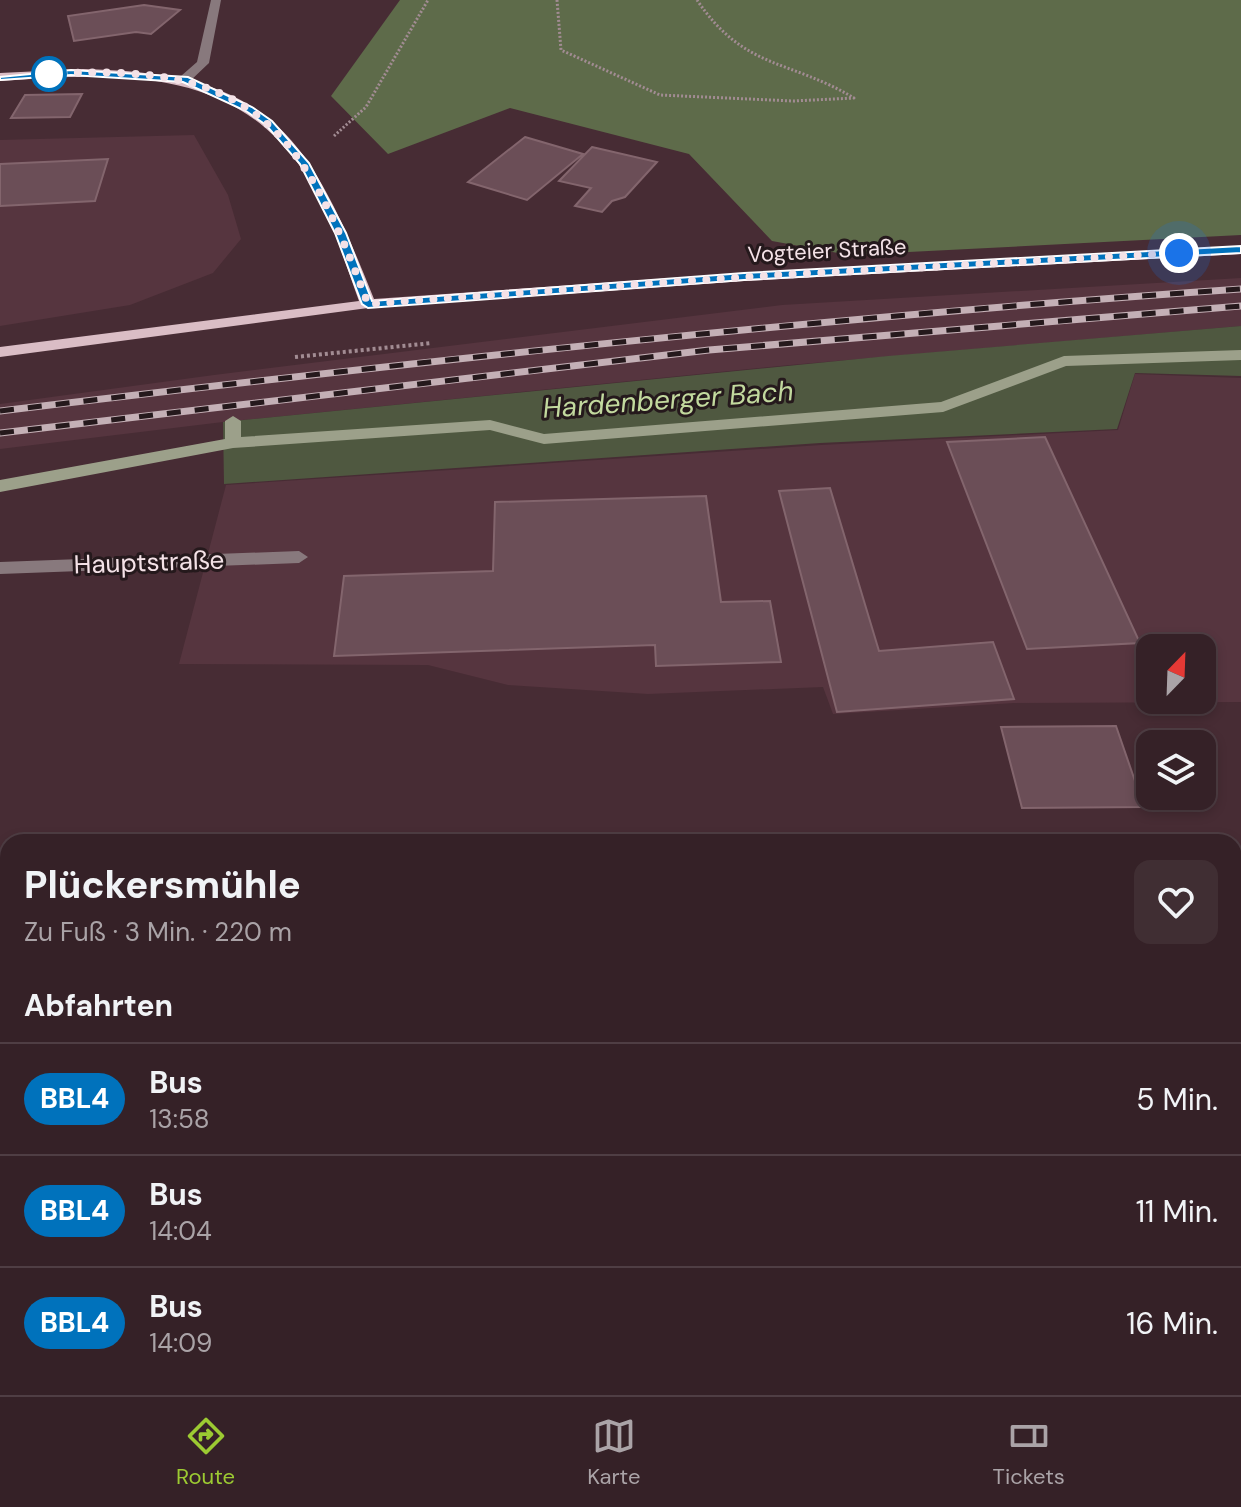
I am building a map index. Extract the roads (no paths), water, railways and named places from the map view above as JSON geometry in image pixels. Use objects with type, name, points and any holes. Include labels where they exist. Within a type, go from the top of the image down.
[{"type":"main road","points":[[0,77],[71,73],[185,79],[249,109],[269,123],[304,163],[341,233],[368,304]]},
{"type":"main road","name":"Vogteier Straße","points":[[0,352],[368,304],[744,277],[1241,250]]},
{"type":"street","points":[[185,79],[203,63],[216,0]]},
{"type":"street","name":"Hauptstraße","points":[[0,568],[299,557]]},
{"type":"waterway","name":"Hardenberger Bach","points":[[233,443],[490,425],[544,439],[943,407],[1064,361],[1241,355]]},
{"type":"waterway","points":[[233,421],[233,443]]},
{"type":"waterway","name":"Hardenberger Bach","points":[[0,486],[233,443]]},
{"type":"railway","points":[[0,411],[620,342],[930,313],[1241,289]]},
{"type":"railway","points":[[0,433],[709,350],[1241,306]]}]
